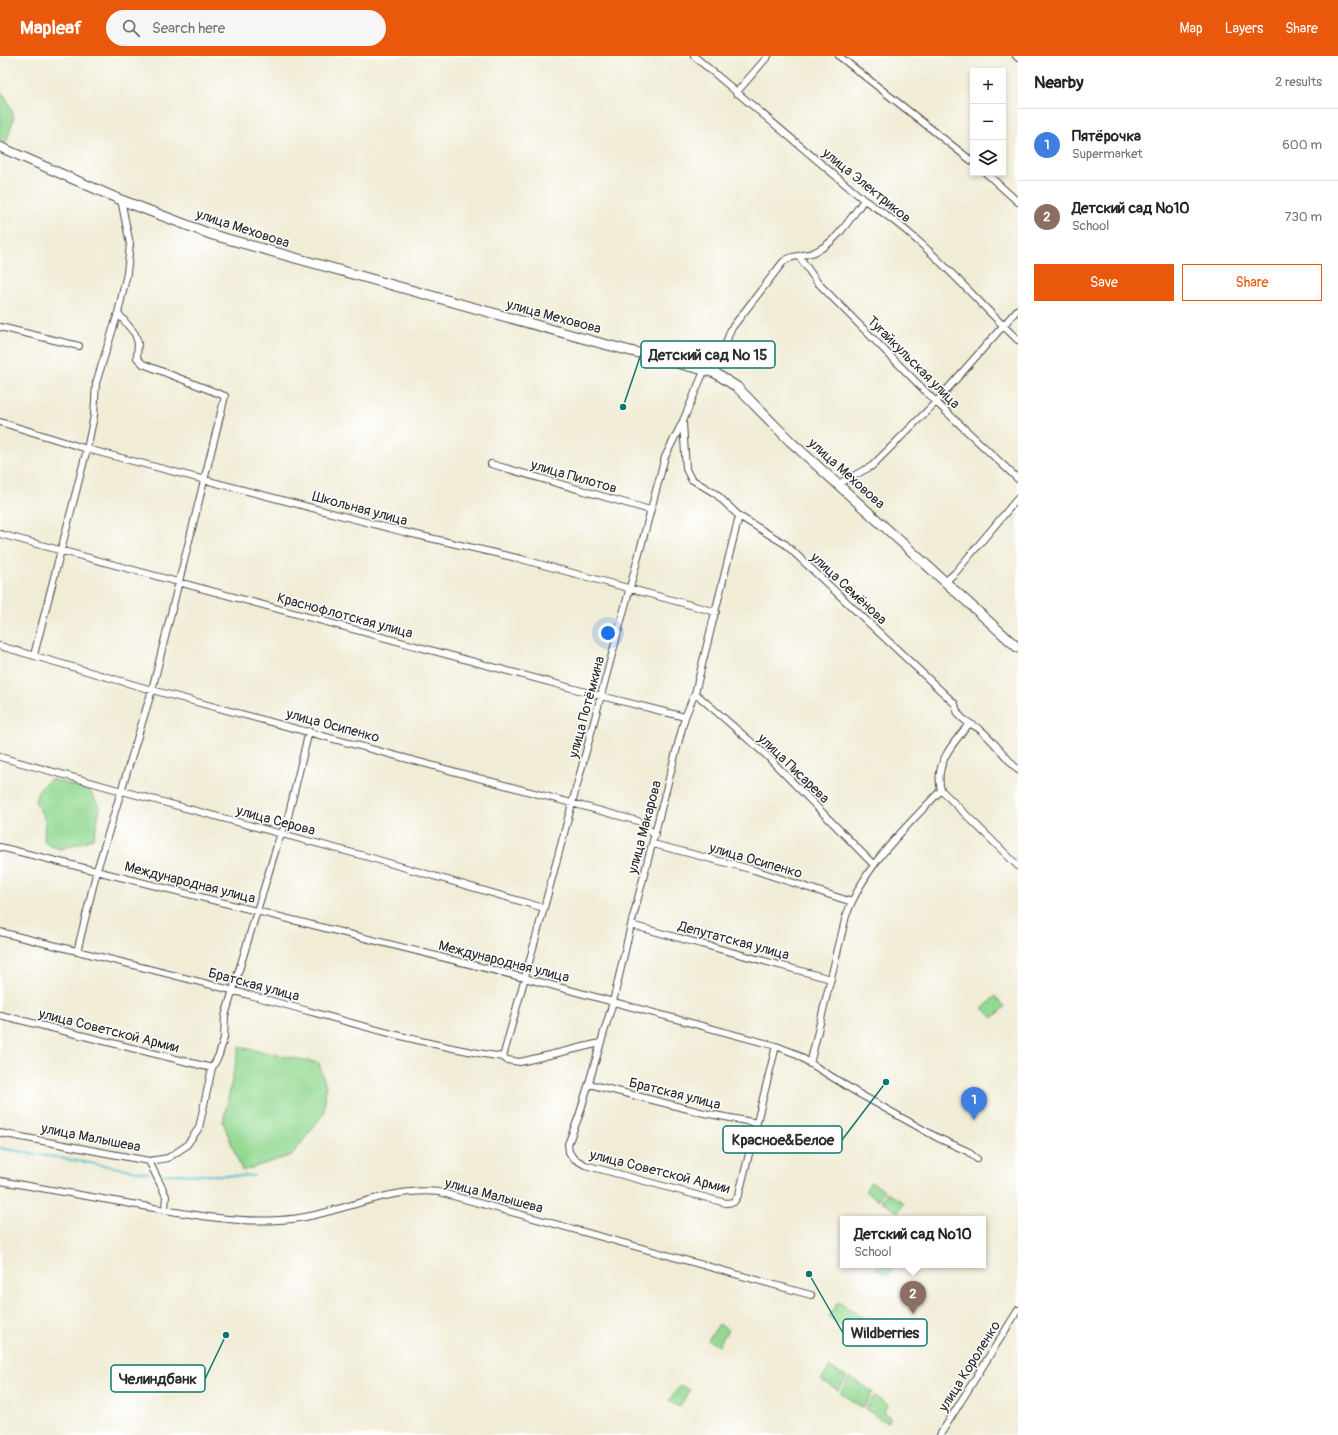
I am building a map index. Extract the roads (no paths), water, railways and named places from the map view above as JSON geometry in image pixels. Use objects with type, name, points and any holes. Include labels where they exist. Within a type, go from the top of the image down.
[{"type":"street","name":"улица Электриков","points":[[694,56],[864,200],[884,213],[915,239],[1002,326],[1018,340]]},
{"type":"street","points":[[736,92],[768,56]]},
{"type":"street","points":[[838,56],[970,160]]},
{"type":"street","name":"улица Меховова","points":[[0,147],[122,200],[213,236],[600,343],[705,369],[715,373],[738,387],[790,441],[946,581],[1018,648]]},
{"type":"street","points":[[989,176],[1018,202]]},
{"type":"street","points":[[34,655],[63,550],[87,449],[94,416],[96,383],[118,313],[127,273],[130,244],[122,200]]},
{"type":"street","points":[[715,373],[731,329],[782,262],[791,256],[799,256],[812,252],[833,240],[864,200]]},
{"type":"street","name":"Тугайкульская улица","points":[[799,256],[817,282],[936,402],[1018,479]]},
{"type":"street","points":[[838,484],[872,466],[936,402],[1018,309]]},
{"type":"street","points":[[77,952],[97,870],[152,690],[178,581],[226,396],[143,364],[137,358],[138,343],[135,334],[125,324],[118,313]]},
{"type":"street","points":[[0,327],[79,346]]},
{"type":"street","name":"улица Потёмкина","points":[[503,1056],[602,696],[665,457],[683,422],[705,369]]},
{"type":"street","name":"Школьная улица","points":[[0,422],[87,449],[404,532],[521,559],[716,612]]},
{"type":"street","name":"улица Семёнова","points":[[683,422],[686,469],[691,479],[716,494],[739,516],[784,544],[955,704],[957,712],[969,724],[982,731],[1018,770]]},
{"type":"street","name":"улица Пилотов","points":[[491,464],[650,510]]},
{"type":"street","points":[[946,581],[955,574],[1018,498]]},
{"type":"street","name":"улица Макарова","points":[[568,1144],[589,1084],[613,1002],[630,925],[653,844],[685,717],[695,693],[739,516]]},
{"type":"street","name":"Краснофлотская улица","points":[[0,534],[685,717]]},
{"type":"street","name":"улица Осипенко","points":[[0,646],[152,690],[309,731],[638,821],[647,827],[655,836]]},
{"type":"street","name":"улица Писарева","points":[[695,693],[765,754],[873,864]]},
{"type":"street","points":[[969,724],[952,744],[941,767],[938,779],[941,790],[1018,866]]},
{"type":"street","points":[[149,1160],[168,1158],[186,1146],[199,1128],[212,1068],[219,1055],[224,1038],[225,1016],[281,833],[287,820],[309,731]]},
{"type":"street","name":"улица Серова","points":[[0,756],[122,791],[368,857],[544,908]]},
{"type":"street","points":[[810,1064],[852,902],[873,864],[941,790]]},
{"type":"street","name":"улица Осипенко","points":[[653,844],[754,870],[852,902]]},
{"type":"street","name":"Международная улица","points":[[0,847],[525,978],[776,1046],[794,1053],[874,1102],[938,1138],[967,1151],[977,1159]]},
{"type":"street","name":"Депутатская улица","points":[[630,925],[831,979]]},
{"type":"street","name":"Братская улица","points":[[0,932],[233,990],[366,1026],[478,1053],[503,1056],[507,1060],[520,1062],[600,1043]]},
{"type":"street","name":"улица Советской Армии","points":[[0,1015],[212,1068]]},
{"type":"street","points":[[757,1123],[776,1046]]},
{"type":"street","name":"Братская улица","points":[[589,1084],[704,1113],[757,1123]]},
{"type":"street","name":"улица Советской Армии","points":[[568,1144],[569,1152],[573,1158],[585,1165],[726,1203],[734,1202],[739,1194],[757,1123]]},
{"type":"street","name":"улица Малышева","points":[[0,1133],[149,1160],[166,1196],[165,1210]]},
{"type":"street","name":"улица Малышева","points":[[0,1181],[205,1217],[278,1220],[309,1218],[374,1198],[404,1192],[439,1192],[810,1295]]},
{"type":"street","name":"улица Короленко","points":[[940,1435],[1018,1310]]},
{"type":"waterway","points":[[0,1148],[149,1173]]},
{"type":"waterway","points":[[161,1174],[254,1176]]},
{"type":"place","name":"Детский сад № 15","points":[[623,407]]},
{"type":"place","name":"Красное&Белое","points":[[886,1082]]},
{"type":"place","name":"Пятёрочка","points":[[974,1120]]},
{"type":"place","name":"Wildberries","points":[[809,1274]]},
{"type":"place","name":"Детский сад №10","points":[[913,1314]]},
{"type":"place","name":"Челиндбанк","points":[[226,1335]]}]
